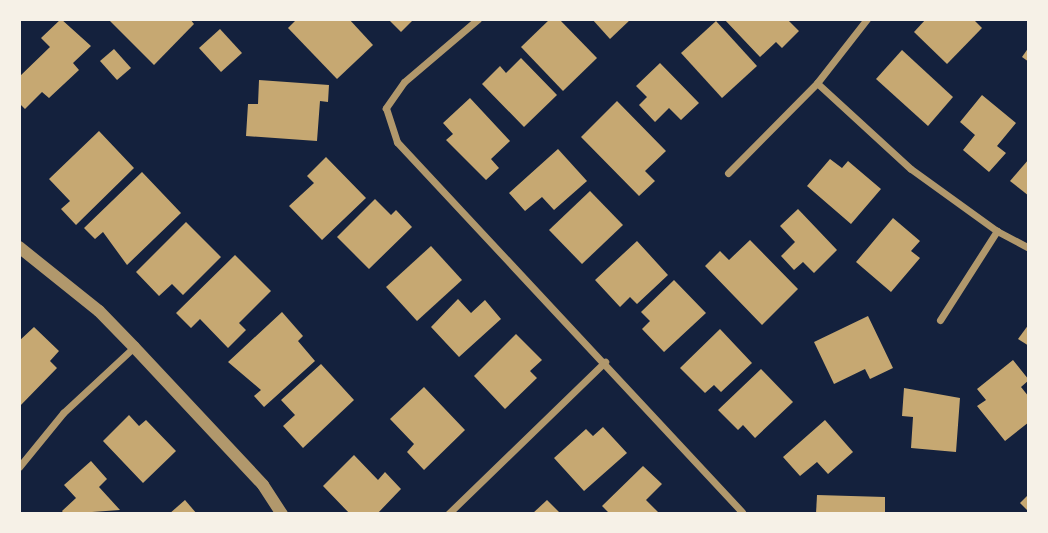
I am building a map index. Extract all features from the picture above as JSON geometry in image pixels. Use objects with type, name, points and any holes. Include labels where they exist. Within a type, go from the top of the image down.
[{"type":"street","points":[[478,19],[404,82],[386,108],[397,142],[742,512]]},
{"type":"street","points":[[728,173],[817,83],[867,19]]},
{"type":"street","points":[[817,83],[911,169],[997,231],[1029,248]]},
{"type":"street","points":[[940,320],[997,231]]},
{"type":"street","points":[[19,247],[99,311],[263,485],[282,514]]},
{"type":"street","points":[[19,467],[63,413],[134,347]]},
{"type":"street","points":[[448,514],[605,362]]},
{"type":"building","points":[[61,19],[91,46],[73,63],[79,70],[49,98],[42,92],[25,109],[19,103],[19,77],[50,47],[41,38]]},
{"type":"building","points":[[108,19],[190,19],[194,24],[154,65]]},
{"type":"building","points":[[297,19],[349,19],[373,45],[337,79],[288,28]]},
{"type":"building","points":[[388,19],[414,19],[401,32]]},
{"type":"building","points":[[550,19],[559,19],[597,58],[563,91],[521,47]]},
{"type":"building","points":[[592,19],[631,19],[610,39]]},
{"type":"building","points":[[724,19],[787,19],[799,31],[782,48],[776,42],[760,57]]},
{"type":"building","points":[[926,19],[973,19],[982,28],[947,64],[914,32]]},
{"type":"building","points":[[716,21],[757,66],[722,98],[681,53]]},
{"type":"building","points":[[220,29],[242,53],[221,72],[199,48]]},
{"type":"building","points":[[1029,47],[1029,62],[1022,57]]},
{"type":"building","points":[[114,49],[131,68],[117,80],[100,61]]},
{"type":"building","points":[[902,50],[953,97],[928,126],[876,79]]},
{"type":"building","points":[[521,58],[557,95],[524,127],[482,84],[500,66],[506,73]]},
{"type":"building","points":[[660,63],[699,103],[681,120],[669,108],[655,122],[639,105],[647,97],[636,86]]},
{"type":"building","points":[[259,80],[329,85],[328,102],[320,101],[317,141],[246,136],[248,104],[258,104]]},
{"type":"building","points":[[982,95],[1016,123],[997,146],[1006,153],[989,172],[963,150],[975,135],[960,122]]},
{"type":"building","points":[[470,98],[510,141],[491,159],[499,168],[486,180],[446,140],[453,134],[443,123]]},
{"type":"building","points":[[617,101],[666,151],[645,171],[655,181],[639,196],[581,137]]},
{"type":"building","points":[[99,131],[134,168],[76,225],[61,209],[70,201],[49,179]]},
{"type":"building","points":[[558,149],[587,181],[554,210],[542,197],[525,211],[509,193]]},
{"type":"building","points":[[326,157],[366,198],[322,240],[289,206],[314,183],[307,176]]},
{"type":"building","points":[[830,159],[842,168],[848,161],[881,189],[851,224],[807,186]]},
{"type":"building","points":[[1029,159],[1029,196],[1010,181]]},
{"type":"building","points":[[142,172],[181,213],[127,265],[103,232],[95,239],[84,228]]},
{"type":"building","points":[[590,191],[623,225],[582,264],[549,230]]},
{"type":"building","points":[[375,199],[391,215],[396,210],[412,227],[369,269],[337,237]]},
{"type":"building","points":[[798,209],[837,250],[814,273],[803,262],[794,270],[781,256],[795,242],[780,226]]},
{"type":"building","points":[[893,218],[920,241],[911,251],[920,258],[891,292],[856,262]]},
{"type":"building","points":[[186,222],[221,257],[183,295],[172,284],[159,296],[136,272]]},
{"type":"building","points":[[750,240],[798,289],[762,325],[705,266],[720,251],[729,260]]},
{"type":"building","points":[[637,241],[668,275],[637,304],[630,297],[620,307],[595,280]]},
{"type":"building","points":[[431,246],[462,280],[417,321],[386,287]]},
{"type":"building","points":[[235,255],[271,291],[239,323],[246,330],[228,348],[200,319],[191,328],[176,313]]},
{"type":"building","points":[[674,280],[706,313],[664,352],[642,329],[650,321],[641,312]]},
{"type":"building","points":[[458,299],[471,313],[485,300],[501,319],[459,357],[431,327]]},
{"type":"building","points":[[282,312],[303,336],[298,341],[315,361],[264,407],[254,396],[261,390],[228,362]]},
{"type":"building","points":[[868,316],[893,368],[870,379],[865,369],[834,384],[814,342]]},
{"type":"building","points":[[1029,324],[1029,346],[1018,339]]},
{"type":"building","points":[[34,327],[59,351],[50,361],[57,368],[19,407],[19,341]]},
{"type":"building","points":[[720,329],[752,363],[721,392],[714,385],[705,393],[680,368]]},
{"type":"building","points":[[516,334],[542,360],[530,371],[537,378],[505,409],[474,376]]},
{"type":"building","points":[[1013,360],[1029,380],[1021,387],[1029,397],[1029,422],[1005,441],[977,406],[986,400],[977,389]]},
{"type":"building","points":[[321,364],[354,400],[303,448],[283,426],[295,415],[281,400]]},
{"type":"building","points":[[761,369],[793,402],[755,438],[743,425],[738,430],[718,410]]},
{"type":"building","points":[[424,387],[465,430],[424,470],[407,452],[414,444],[390,419]]},
{"type":"building","points":[[904,388],[960,398],[956,452],[911,448],[913,417],[902,416]]},
{"type":"building","points":[[129,415],[139,426],[146,420],[176,451],[143,483],[103,441]]},
{"type":"building","points":[[825,420],[853,452],[828,474],[817,462],[800,476],[783,457]]},
{"type":"building","points":[[603,427],[627,453],[584,491],[554,458],[586,429],[593,436]]},
{"type":"building","points":[[354,455],[378,480],[385,472],[401,489],[377,514],[350,514],[323,486]]},
{"type":"building","points":[[91,461],[107,479],[99,487],[120,510],[64,514],[62,511],[76,498],[64,485]]},
{"type":"building","points":[[643,466],[662,484],[646,500],[658,512],[610,514],[602,506]]},
{"type":"building","points":[[1029,494],[1029,512],[1020,503]]},
{"type":"building","points":[[817,495],[885,497],[885,514],[816,514]]},
{"type":"building","points":[[185,500],[197,514],[169,514]]},
{"type":"building","points":[[547,500],[561,514],[532,514]]}]
